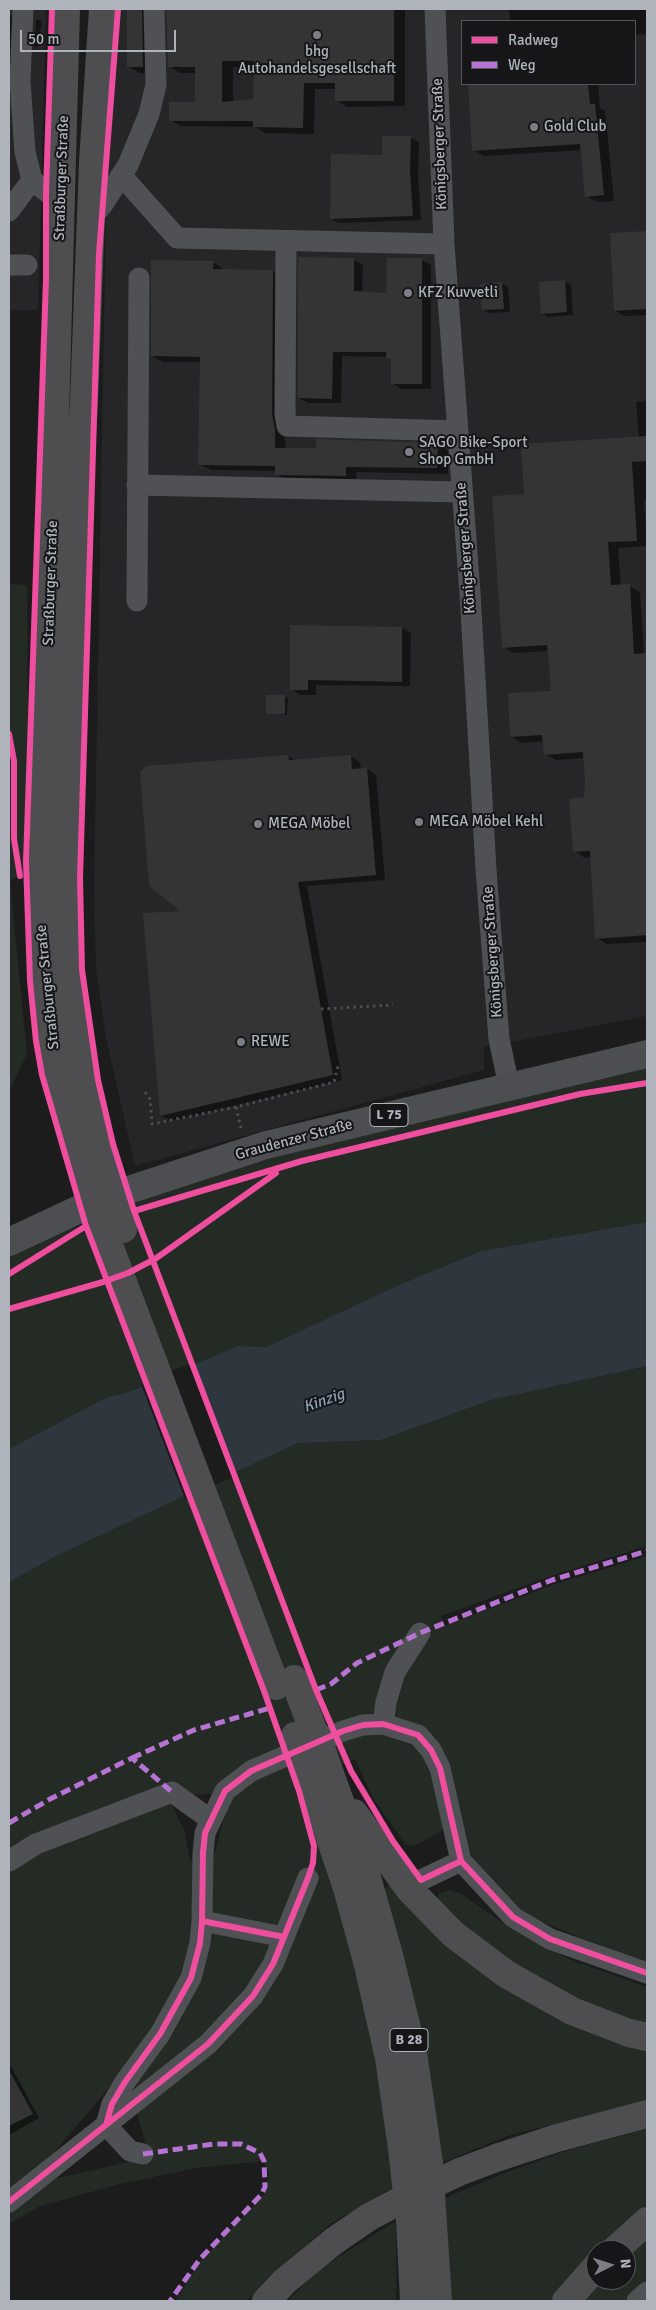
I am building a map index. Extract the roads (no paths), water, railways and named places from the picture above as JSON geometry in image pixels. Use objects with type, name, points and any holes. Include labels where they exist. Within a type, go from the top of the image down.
[{"type":"highway","name":"Straßburger Straße","points":[[66,9],[42,937],[44,979],[52,1044],[65,1105],[88,1150]]},
{"type":"highway","name":"Straßburger Straße","points":[[88,1150],[65,952],[71,689],[90,220],[103,9]]},
{"type":"highway","name":"B 28","points":[[88,1150],[124,1233],[309,1745],[368,1965],[389,2058],[410,2220],[414,2301]]},
{"type":"highway","name":"B 28","points":[[309,1745],[336,1788],[372,1892],[413,2053],[429,2163],[438,2301]]},
{"type":"highway","points":[[336,1788],[410,1890],[453,1934],[506,1974],[572,2010],[629,2033],[647,2037]]},
{"type":"highway","points":[[266,2301],[285,2281],[334,2241],[369,2217],[403,2199],[459,2172],[499,2157],[557,2138],[647,2114]]},
{"type":"highway","points":[[626,2240],[647,2220]]},
{"type":"highway","points":[[566,2301],[586,2278]]},
{"type":"main road","name":"Graudenzer Straße","points":[[9,1242],[101,1199],[266,1145],[647,1054]]},
{"type":"street","points":[[23,9],[20,81],[25,152],[32,180],[60,203]]},
{"type":"street","points":[[90,220],[128,165],[149,114],[156,85],[154,9]]},
{"type":"street","name":"Königsberger Straße","points":[[435,9],[444,244],[499,1039],[509,1086]]},
{"type":"street","points":[[122,175],[177,238],[444,244]]},
{"type":"street","points":[[9,211],[32,180]]},
{"type":"street","points":[[286,241],[284,414],[287,426],[458,431]]},
{"type":"street","points":[[137,601],[139,278]]},
{"type":"street","points":[[137,486],[462,492]]},
{"type":"street","points":[[383,1724],[386,1702],[395,1672],[420,1633]]},
{"type":"street","points":[[106,2125],[112,2104],[120,2090],[160,2034],[191,1978],[200,1943],[205,1833],[225,1791],[251,1771],[343,1731],[363,1725],[383,1724],[403,1729],[418,1735],[431,1750],[440,1768],[461,1861],[513,1917],[550,1939],[647,1973]]},
{"type":"street","points":[[9,1861],[36,1844],[172,1792],[211,1820]]},
{"type":"street","points":[[410,1890],[421,1880],[461,1861]]},
{"type":"street","points":[[9,2202],[65,2160],[208,2044],[253,1996],[273,1964],[308,1878]]},
{"type":"street","points":[[202,1921],[284,1937]]},
{"type":"street","points":[[106,2125],[130,2151],[143,2154]]},
{"type":"street","points":[[637,2301],[647,2292]]},
{"type":"water","name":"Kinzig","points":[[647,1222],[647,1366],[491,1400],[381,1440],[298,1443],[56,1556],[9,1582],[9,1449],[107,1397],[126,1393],[238,1346],[266,1347],[399,1285],[481,1251]]},
{"type":"place","name":"bhg Autohandelsgesellschaft","points":[[317,35]]},
{"type":"place","name":"Gold Club","points":[[534,127]]},
{"type":"place","name":"KFZ Kuvvetli","points":[[408,293]]},
{"type":"place","name":"SAGO Bike-Sport Shop GmbH","points":[[409,452]]},
{"type":"place","name":"MEGA Möbel Kehl","points":[[419,822]]},
{"type":"place","name":"MEGA Möbel","points":[[258,824]]},
{"type":"place","name":"REWE","points":[[241,1042]]}]
